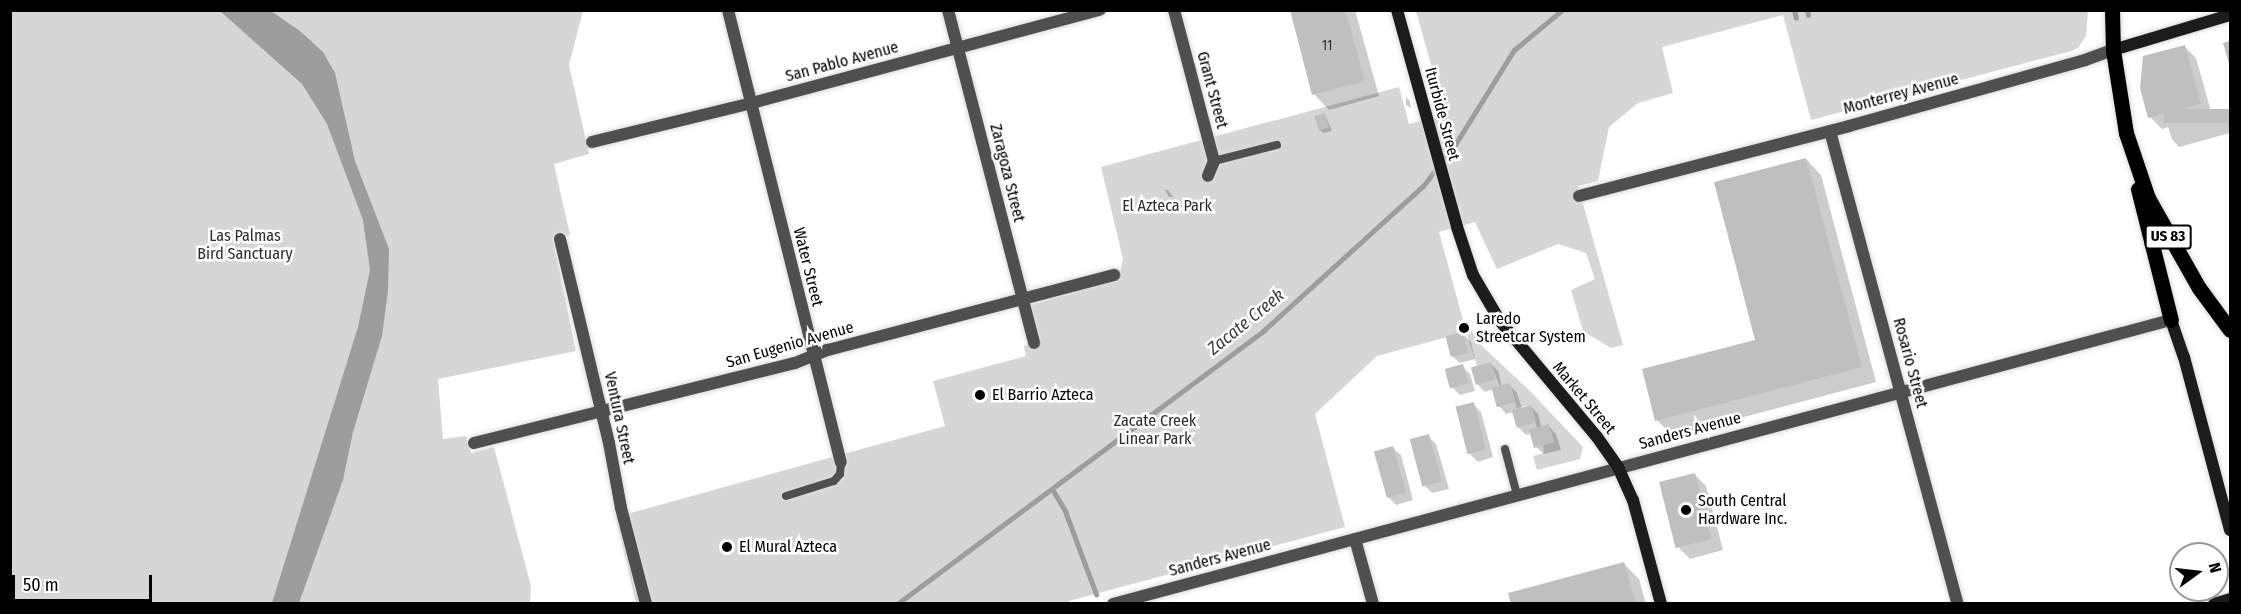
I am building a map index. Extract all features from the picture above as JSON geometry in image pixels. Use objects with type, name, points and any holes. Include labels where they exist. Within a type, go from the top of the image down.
[{"type":"main road","name":"US 83","points":[[2112,10],[2113,50],[2126,133],[2148,198],[2168,237],[2199,288],[2230,330]]},
{"type":"main road","points":[[2126,133],[2156,270],[2170,320]]},
{"type":"street","name":"Water Street","points":[[728,10],[841,462]]},
{"type":"street","name":"Zaragoza Street","points":[[948,10],[1034,343]]},
{"type":"street","name":"San Pablo Avenue","points":[[592,142],[752,104],[1100,10]]},
{"type":"street","name":"Grant Street","points":[[1174,10],[1214,161]]},
{"type":"street","name":"Iturbide Street","points":[[1397,10],[1456,227]]},
{"type":"street","name":"Monterrey Avenue","points":[[1579,196],[2085,60],[2230,15]]},
{"type":"street","name":"Rosario Street","points":[[1830,130],[1958,603]]},
{"type":"street","points":[[1208,177],[1214,161]]},
{"type":"street","name":"Market Street","points":[[1456,227],[1473,275],[1500,321],[1598,437],[1618,467],[1633,500],[1661,603]]},
{"type":"street","name":"Ventura Street","points":[[560,239],[601,411],[621,507],[646,603]]},
{"type":"street","name":"San Eugenio Avenue","points":[[474,443],[795,363],[813,356],[1114,275]]},
{"type":"street","points":[[2170,320],[2184,357],[2230,530]]},
{"type":"street","name":"Sanders Avenue","points":[[1113,603],[2170,320]]},
{"type":"street","points":[[1355,539],[1373,603]]},
{"type":"street","points":[[2214,603],[2230,599]]},
{"type":"lane","points":[[1214,161],[1277,145]]},
{"type":"lane","points":[[1505,449],[1517,495]]},
{"type":"lane","name":"Water Street","points":[[786,496],[834,481],[840,474],[841,462]]},
{"type":"green space","name":"Las Palmas Bird Sanctuary","points":[[10,11],[583,11],[569,65],[589,154],[554,164],[570,235],[553,240],[576,351],[438,379],[443,439],[466,436],[471,453],[494,447],[531,586],[530,603],[11,603]]},
{"type":"green space","name":"Zacate Creek Linear Park","points":[[1416,11],[2088,11],[2086,36],[2078,48],[2071,51],[1811,120],[1783,15],[1662,47],[1673,93],[1638,103],[1609,127],[1598,181],[1578,186],[1623,345],[1611,348],[1583,331],[1571,290],[1595,279],[1586,253],[1558,244],[1497,269],[1475,222],[1439,232],[1466,331],[1471,330],[1483,347],[1531,392],[1583,447],[1580,459],[1537,470],[1533,456],[1544,453],[1543,445],[1554,442],[1537,428],[1531,405],[1517,408],[1510,384],[1500,386],[1490,362],[1477,366],[1466,332],[1377,356],[1315,414],[1345,527],[1069,601],[1069,603],[636,603],[616,517],[945,426],[933,381],[1026,356],[1024,346],[1040,341],[1031,305],[1119,279],[1123,259],[1101,167],[1399,87],[1409,124],[1445,115]]},
{"type":"shaded area","points":[[220,11],[271,11],[300,31],[323,52],[335,73],[355,161],[389,249],[388,291],[382,336],[353,432],[343,480],[299,603],[272,603],[358,327],[370,270],[363,220],[327,124],[302,84]]},
{"type":"building","points":[[1290,10],[1345,10],[1365,81],[1312,95]]},
{"type":"building","points":[[2230,41],[2230,67],[2223,43]]},
{"type":"building","points":[[2185,45],[2201,104],[2148,118],[2140,88],[2143,56]]},
{"type":"building","points":[[2164,109],[2230,109],[2230,123],[2164,123]]},
{"type":"building","points":[[1325,113],[1329,127],[1319,130],[1314,116]]},
{"type":"building","points":[[1806,158],[1862,367],[1655,421],[1642,369],[1755,340],[1714,182]]},
{"type":"building","points":[[1463,332],[1468,352],[1451,357],[1446,336]]},
{"type":"building","points":[[1490,362],[1495,379],[1476,385],[1471,368]]},
{"type":"building","points":[[1463,364],[1468,383],[1450,388],[1445,369]]},
{"type":"building","points":[[1510,383],[1515,402],[1497,407],[1492,388]]},
{"type":"building","points":[[1474,402],[1486,450],[1467,454],[1456,407]]},
{"type":"building","points":[[1531,405],[1536,422],[1517,428],[1512,411]]},
{"type":"building","points":[[1549,424],[1554,442],[1534,448],[1529,430]]},
{"type":"building","points":[[1429,434],[1442,481],[1422,487],[1410,439]]},
{"type":"building","points":[[1393,446],[1406,492],[1387,498],[1374,452]]},
{"type":"building","name":"South Central Hardware Inc.","points":[[1695,473],[1711,539],[1676,548],[1659,482]]},
{"type":"building","points":[[1624,562],[1636,604],[1511,604],[1508,593]]},
{"type":"waterway","name":"Zacate Creek","points":[[897,604],[1264,330],[1423,186],[1456,143],[1514,50],[1562,10]]},
{"type":"waterway","points":[[1794,10],[1796,18]]},
{"type":"waterway","points":[[1807,10],[1808,15]]},
{"type":"waterway","points":[[1052,489],[1065,511],[1096,594]]},
{"type":"place","name":"Laredo Streetcar System","points":[[1464,328]]},
{"type":"place","name":"El Barrio Azteca","points":[[980,395]]},
{"type":"place","name":"South Central Hardware Inc.","points":[[1686,510]]},
{"type":"place","name":"El Mural Azteca","points":[[727,547]]},
{"type":"park label","name":"El Azteca Park","points":[[1167,206]]}]
